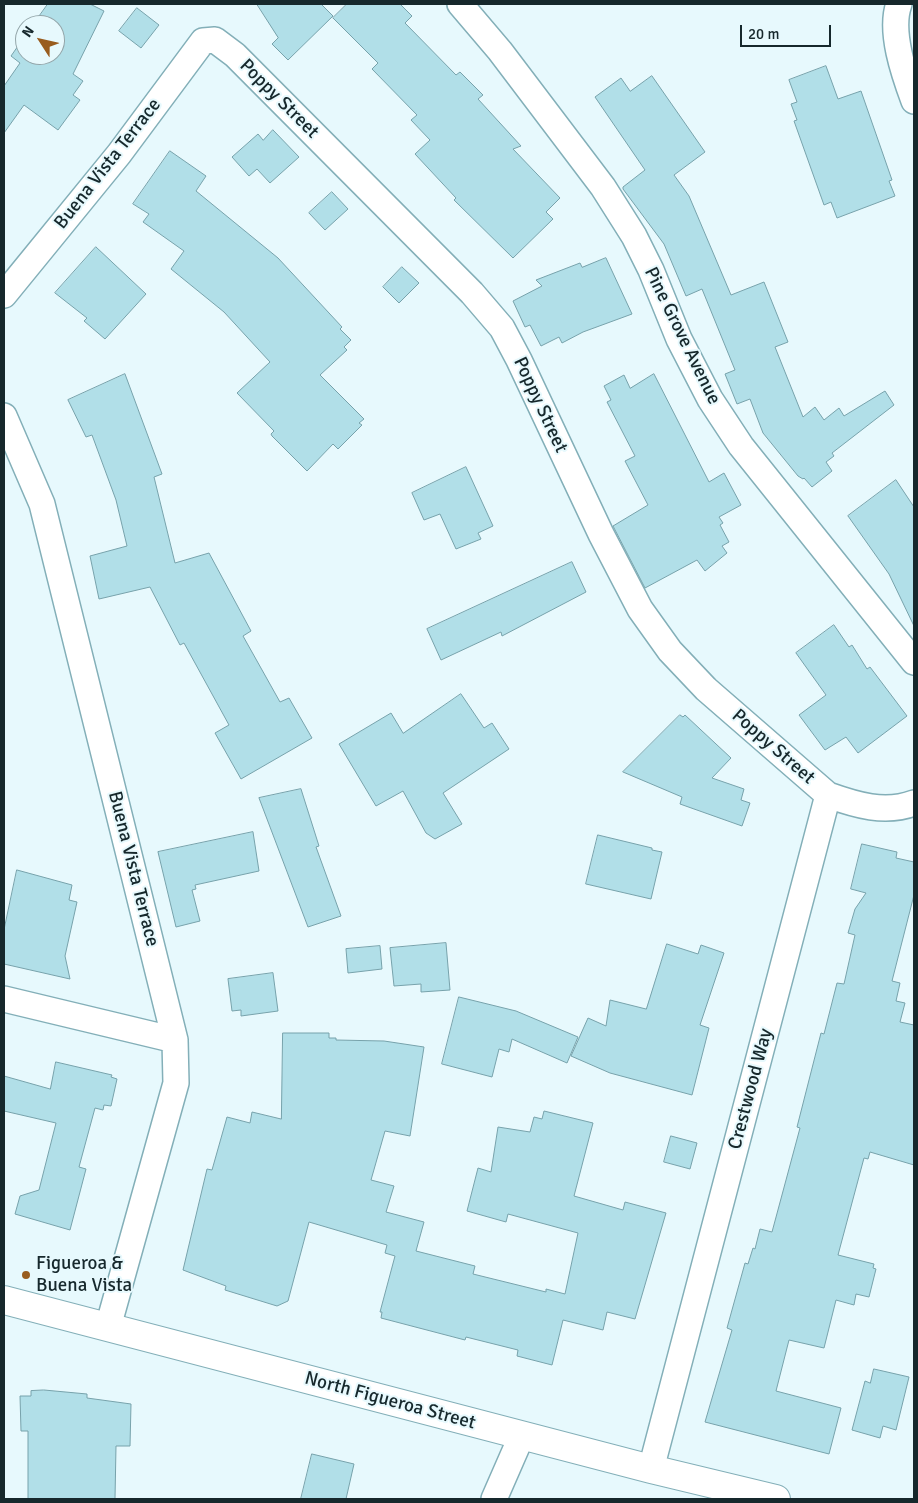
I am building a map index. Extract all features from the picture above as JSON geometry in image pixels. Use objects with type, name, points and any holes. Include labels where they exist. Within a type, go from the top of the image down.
[{"type":"main road","name":"North Figueroa Street","points":[[4,1300],[651,1469],[776,1499]]},
{"type":"street","name":"Pine Grove Avenue","points":[[460,4],[500,51],[603,187],[634,236],[680,339],[710,399],[741,446],[914,662]]},
{"type":"street","points":[[899,4],[896,11],[898,51],[914,101]]},
{"type":"street","name":"Buena Vista Terrace","points":[[4,295],[119,154],[203,40],[215,40]]},
{"type":"street","name":"Poppy Street","points":[[215,40],[242,62],[472,293],[502,328],[601,534],[640,609],[670,651],[706,689],[828,795]]},
{"type":"street","name":"Buena Vista Terrace","points":[[4,416],[42,504],[175,1040],[176,1083],[108,1327]]},
{"type":"street","points":[[828,795],[863,807],[904,807],[914,803]]},
{"type":"street","name":"Crestwood Way","points":[[651,1469],[828,795]]},
{"type":"street","points":[[4,999],[175,1040]]},
{"type":"street","points":[[494,1499],[522,1435]]},
{"type":"building","points":[[48,4],[90,4],[104,11],[73,74],[83,81],[73,95],[80,100],[58,130],[24,105],[4,133],[4,86],[19,65],[65,65],[65,15],[40,15]]},
{"type":"building","points":[[257,4],[321,4],[333,16],[288,60],[272,44],[278,38]]},
{"type":"building","points":[[347,4],[400,4],[412,16],[405,23],[456,75],[460,72],[483,95],[478,99],[521,146],[513,149],[560,198],[546,212],[553,219],[513,258],[454,200],[456,198],[415,154],[430,140],[411,120],[417,115],[372,69],[378,63],[333,18]]},
{"type":"building","points":[[137,8],[159,25],[141,48],[119,31]]},
{"type":"building","points":[[15,50],[15,59],[11,56]]},
{"type":"building","points":[[826,66],[838,99],[861,91],[892,180],[889,181],[895,196],[837,218],[831,202],[824,205],[794,121],[797,120],[791,104],[797,102],[789,80]]},
{"type":"building","points":[[652,76],[705,152],[674,175],[689,196],[731,295],[764,282],[788,342],[775,347],[803,417],[815,407],[824,420],[839,408],[844,416],[885,391],[894,405],[832,453],[834,456],[826,462],[832,471],[812,487],[804,478],[798,476],[763,433],[750,399],[737,404],[725,374],[735,370],[702,289],[686,296],[664,244],[623,189],[623,187],[645,170],[595,97],[621,78],[630,91]]},
{"type":"building","points":[[273,130],[299,157],[270,183],[257,169],[249,176],[232,157],[258,134],[263,140]]},
{"type":"building","points":[[170,151],[206,176],[196,191],[278,258],[342,327],[340,329],[351,340],[344,347],[347,350],[320,375],[364,419],[359,423],[362,425],[338,449],[333,444],[307,471],[272,436],[271,434],[274,431],[237,393],[270,362],[224,312],[171,269],[184,251],[143,222],[149,214],[133,204]]},
{"type":"building","points":[[332,192],[348,209],[325,230],[309,213]]},
{"type":"building","points":[[96,247],[146,294],[105,339],[84,321],[87,318],[55,293]]},
{"type":"building","points":[[606,258],[632,314],[583,332],[562,343],[559,337],[541,346],[530,325],[525,327],[513,301],[542,286],[536,280],[580,263],[582,267]]},
{"type":"building","points":[[402,267],[419,283],[399,303],[383,287]]},
{"type":"building","points":[[125,374],[162,474],[154,477],[175,563],[209,553],[251,631],[243,636],[280,702],[289,698],[312,738],[241,779],[215,733],[229,725],[184,643],[180,645],[150,587],[99,599],[90,556],[127,546],[116,500],[92,435],[86,437],[68,400]]},
{"type":"building","points":[[654,374],[709,482],[724,473],[741,505],[719,517],[723,523],[720,525],[729,542],[722,546],[727,553],[705,571],[697,560],[645,588],[613,526],[648,505],[625,461],[635,456],[607,402],[611,400],[604,386],[624,375],[630,388]]},
{"type":"building","points":[[466,467],[493,526],[478,533],[481,539],[456,549],[440,514],[424,520],[412,493]]},
{"type":"building","points":[[896,480],[914,507],[914,626],[889,574],[848,516]]},
{"type":"building","points":[[572,562],[586,592],[502,636],[501,632],[441,660],[427,629]]},
{"type":"building","points":[[834,625],[849,647],[852,645],[867,669],[870,667],[907,716],[858,753],[846,737],[825,750],[799,715],[826,695],[796,653]]},
{"type":"building","points":[[461,694],[484,728],[492,723],[509,749],[443,793],[462,824],[435,839],[426,833],[403,791],[376,806],[339,744],[391,713],[403,733]]},
{"type":"building","points":[[680,715],[683,717],[685,715],[731,758],[712,778],[744,789],[741,800],[750,803],[742,826],[680,804],[682,797],[623,772]]},
{"type":"building","points":[[301,789],[319,846],[316,847],[341,916],[308,927],[259,798]]},
{"type":"building","points":[[253,832],[259,871],[195,885],[196,889],[192,890],[200,921],[176,927],[158,852]]},
{"type":"building","points":[[598,835],[662,852],[651,899],[586,884]]},
{"type":"building","points":[[862,844],[897,852],[896,858],[914,862],[914,895],[892,981],[900,983],[896,1001],[905,1003],[900,1022],[914,1025],[914,1165],[870,1152],[868,1159],[864,1158],[838,1255],[874,1264],[873,1268],[876,1269],[869,1297],[856,1294],[854,1305],[836,1300],[824,1348],[789,1340],[776,1391],[841,1408],[829,1454],[705,1422],[732,1330],[727,1328],[745,1263],[748,1264],[753,1248],[755,1249],[760,1229],[772,1232],[800,1128],[797,1127],[821,1033],[824,1034],[837,983],[844,984],[855,935],[848,933],[855,909],[866,893],[851,889]]},
{"type":"building","points":[[17,870],[72,885],[69,900],[77,902],[65,956],[70,979],[4,964],[4,930]]},
{"type":"building","points":[[446,943],[450,990],[421,992],[421,984],[394,986],[390,948]]},
{"type":"building","points":[[667,944],[698,954],[701,945],[724,953],[700,1025],[709,1028],[692,1095],[610,1073],[571,1056],[588,1018],[606,1026],[610,1000],[646,1009]]},
{"type":"building","points":[[380,946],[382,969],[348,973],[346,949]]},
{"type":"building","points":[[273,973],[278,1011],[241,1016],[241,1010],[232,1011],[228,979]]},
{"type":"building","points":[[459,997],[516,1011],[578,1037],[567,1063],[512,1039],[509,1052],[499,1049],[492,1077],[442,1064]]},
{"type":"building","points":[[283,1033],[329,1033],[329,1038],[336,1038],[336,1040],[384,1041],[424,1047],[410,1136],[385,1131],[371,1180],[394,1186],[386,1212],[424,1222],[416,1251],[475,1266],[473,1274],[546,1292],[546,1289],[565,1294],[578,1233],[508,1214],[506,1222],[467,1211],[478,1168],[491,1172],[498,1127],[530,1132],[534,1117],[542,1119],[544,1111],[593,1123],[574,1196],[623,1210],[625,1202],[666,1213],[635,1319],[607,1312],[603,1330],[563,1320],[552,1365],[517,1356],[518,1350],[466,1337],[465,1340],[381,1318],[382,1312],[380,1312],[395,1256],[385,1253],[387,1245],[309,1222],[288,1301],[277,1306],[225,1290],[226,1286],[183,1270],[207,1169],[212,1170],[227,1117],[250,1123],[252,1112],[281,1119]]},
{"type":"building","points":[[56,1062],[112,1075],[111,1077],[117,1079],[111,1106],[104,1105],[103,1110],[95,1108],[79,1167],[86,1169],[70,1230],[15,1214],[20,1196],[39,1190],[56,1123],[4,1111],[4,1076],[50,1089]]},
{"type":"building","points":[[671,1136],[697,1143],[690,1169],[664,1162]]},
{"type":"building","points":[[874,1369],[909,1377],[896,1430],[883,1426],[880,1438],[852,1430],[865,1381],[870,1383]]},
{"type":"building","points":[[44,1390],[87,1394],[87,1398],[131,1404],[130,1446],[116,1446],[115,1499],[28,1499],[28,1431],[21,1431],[20,1396],[31,1396],[31,1391]]},
{"type":"building","points":[[312,1454],[354,1464],[346,1499],[301,1499]]},
{"type":"place","name":"Figueroa & Buena Vista","points":[[26,1275]]}]
